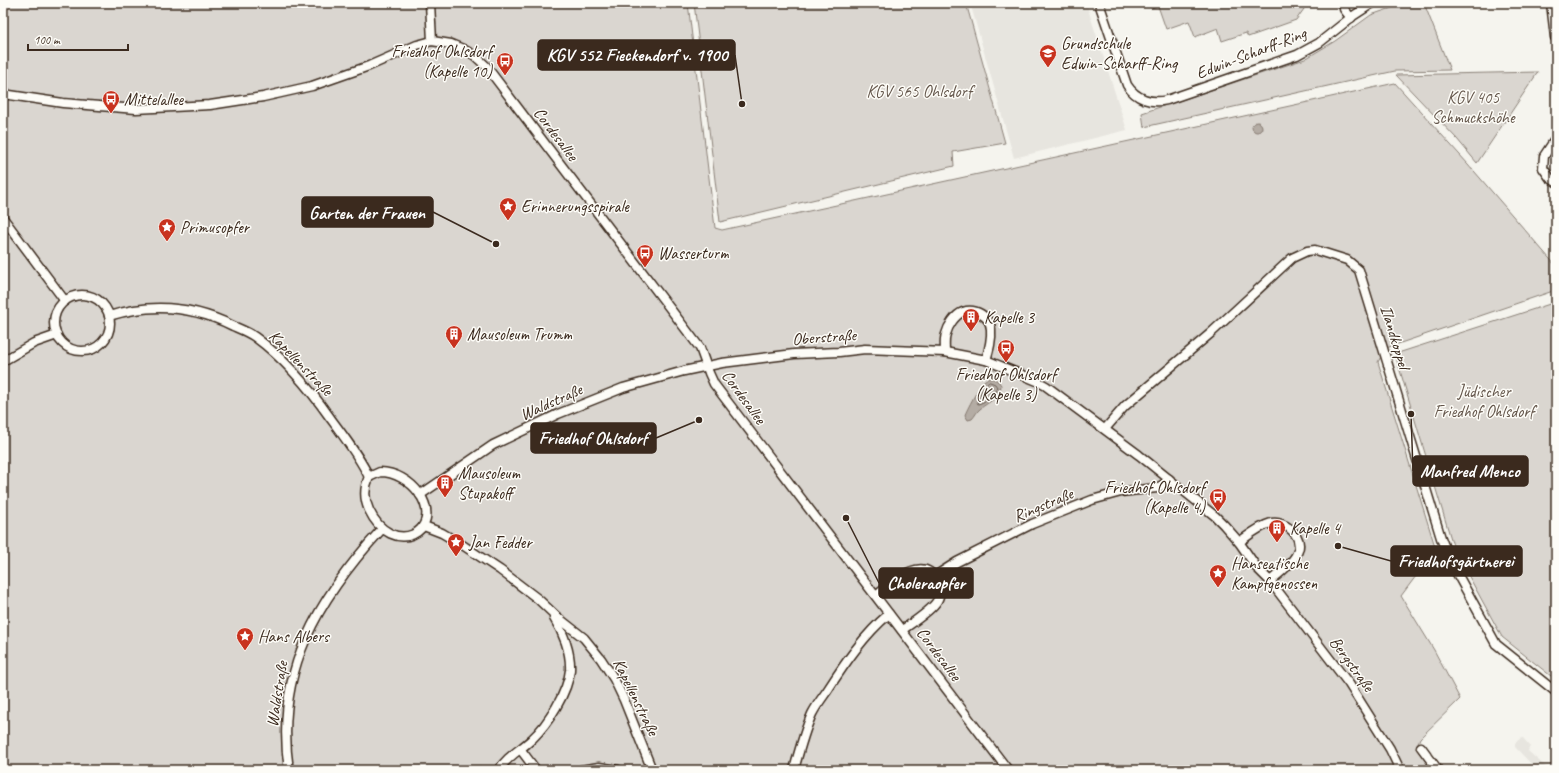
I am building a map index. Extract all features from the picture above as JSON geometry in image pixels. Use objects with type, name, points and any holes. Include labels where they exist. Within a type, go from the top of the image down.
[{"type":"street","points":[[3,94],[63,104],[136,109],[210,105],[263,97],[312,86],[369,66],[417,45],[432,41],[430,3]]},
{"type":"street","name":"Edwin-Scharff-Ring","points":[[1098,3],[1125,82],[1137,95],[1143,99],[1153,101],[1167,100],[1288,59],[1318,43],[1373,3]]},
{"type":"street","points":[[1344,3],[1344,9],[1351,18]]},
{"type":"street","points":[[1552,3],[1556,37]]},
{"type":"street","name":"Cordesallee","points":[[432,41],[451,44],[463,49],[474,55],[486,66],[700,348],[714,384],[1008,770]]},
{"type":"street","points":[[1556,138],[1544,156],[1543,168],[1550,178],[1556,182]]},
{"type":"street","points":[[3,218],[65,301]]},
{"type":"street","name":"Ilandkoppel","points":[[1105,429],[1125,406],[1210,333],[1292,258],[1307,251],[1315,250],[1347,260],[1359,270],[1441,538],[1449,559],[1496,644],[1556,692]]},
{"type":"street","points":[[76,296],[89,296],[102,303],[109,316],[109,328],[104,340],[90,350],[80,351],[71,348],[63,343],[57,335],[55,316],[65,301],[76,296]]},
{"type":"street","name":"Kapellenstraße","points":[[109,316],[158,307],[188,310],[219,319],[253,335],[283,361],[317,398],[357,454],[369,477]]},
{"type":"street","points":[[945,352],[946,334],[951,324],[957,316],[964,312],[973,311],[980,313],[988,319],[992,328],[991,342],[986,360]]},
{"type":"street","points":[[3,361],[34,343],[57,335]]},
{"type":"street","name":"Oberstraße","points":[[707,366],[794,354],[866,349],[945,352],[986,360],[1037,381],[1139,454]]},
{"type":"street","name":"Waldstraße","points":[[420,495],[479,454],[539,422],[623,388],[707,366]]},
{"type":"street","name":"Bergstraße","points":[[1139,454],[1215,516],[1239,542],[1247,556],[1270,581],[1349,684],[1390,749],[1400,770]]},
{"type":"street","points":[[380,472],[387,472],[399,476],[410,484],[420,495],[425,509],[426,519],[424,526],[414,535],[402,537],[387,533],[373,518],[366,503],[365,488],[369,477],[380,472]]},
{"type":"street","name":"Ringstraße","points":[[935,576],[957,562],[1032,524],[1092,500],[1120,492],[1157,488],[1169,479]]},
{"type":"street","points":[[1239,542],[1258,529],[1271,523],[1278,523],[1286,526],[1294,532],[1298,539],[1298,548],[1294,558],[1290,565],[1270,581]]},
{"type":"street","name":"Kapellenstraße","points":[[424,526],[442,533],[481,557],[538,599],[549,610],[584,638],[601,659],[614,679],[652,770]]},
{"type":"street","name":"Waldstraße","points":[[289,770],[286,742],[286,718],[297,661],[310,628],[337,582],[356,557],[382,529]]},
{"type":"street","points":[[876,596],[913,570],[921,569],[935,576],[939,584],[940,592],[937,601],[932,607],[902,630]]},
{"type":"street","name":"Kapellenstraße","points":[[499,770],[507,760],[521,750],[534,737],[549,718],[566,684],[570,670],[568,650],[559,626],[549,610]]},
{"type":"street","points":[[794,770],[813,712],[835,678],[860,644],[876,625],[889,614]]},
{"type":"street","points":[[1421,747],[1438,770]]},
{"type":"street","points":[[521,750],[536,770]]},
{"type":"street","points":[[581,770],[599,767],[618,770]]},
{"type":"shaded area","name":"Grundschule Edwin-Scharff-Ring","points":[[979,3],[1086,3],[1127,130],[1014,158],[971,6]]},
{"type":"shaded area","points":[[1522,737],[1530,746],[1528,751],[1549,770],[1537,770],[1515,747],[1515,743]]},
{"type":"green space","points":[[3,3],[688,3],[715,228],[722,230],[1395,83],[1468,164],[1556,266],[1556,290],[1386,348],[1378,362],[1437,553],[1431,556],[1401,596],[1434,650],[1460,699],[1420,738],[1416,748],[1432,770],[3,770]]},
{"type":"green space","name":"KGV 565 Ohlsdorf","points":[[694,3],[966,3],[1005,143],[953,152],[954,166],[720,222]]},
{"type":"green space","points":[[1150,3],[1302,3],[1304,9],[1296,20],[1248,37],[1246,33],[1222,41],[1218,28],[1195,37],[1189,21],[1166,29],[1158,6],[1151,8]]},
{"type":"green space","points":[[1406,3],[1424,3],[1450,70],[1395,71],[1144,127],[1142,113],[1305,59],[1335,41],[1371,15]]},
{"type":"green space","name":"KGV 405 Schmuckshöhe","points":[[1538,72],[1477,163],[1457,139],[1396,75]]},
{"type":"green space","name":"Jüdischer Friedhof Ohlsdorf","points":[[1556,302],[1556,680],[1502,637],[1454,549],[1395,354]]},
{"type":"water","points":[[1255,122],[1259,122],[1261,123],[1261,131],[1255,132],[1252,129],[1252,125]]},
{"type":"water","points":[[992,378],[998,381],[1001,385],[999,393],[994,399],[979,410],[972,419],[968,420],[965,415],[981,384],[987,379]]},
{"type":"place","name":"Grundschule Edwin-Scharff-Ring","points":[[1048,68]]},
{"type":"place","name":"Friedhof Ohlsdorf (Kapelle 10)","points":[[505,76]]},
{"type":"place","name":"KGV 552 Fieckendorf v. 1900","points":[[742,104]]},
{"type":"place","name":"Mittelallee","points":[[111,114]]},
{"type":"place","name":"Erinnerungsspirale","points":[[508,221]]},
{"type":"place","name":"Primusopfer","points":[[167,242]]},
{"type":"place","name":"Garten der Frauen","points":[[496,244]]},
{"type":"place","name":"Wasserturm","points":[[645,268]]},
{"type":"place","name":"Kapelle 3","points":[[971,332]]},
{"type":"place","name":"Mausoleum Trumm","points":[[454,349]]},
{"type":"place","name":"Friedhof Ohlsdorf (Kapelle 3)","points":[[1006,363]]},
{"type":"place","name":"Manfred Menco","points":[[1411,414]]},
{"type":"place","name":"Friedhof Ohlsdorf","points":[[699,420]]},
{"type":"place","name":"Mausoleum Stupakoff","points":[[445,498]]},
{"type":"place","name":"Friedhof Ohlsdorf (Kapelle 4)","points":[[1218,512]]},
{"type":"place","name":"Choleraopfer","points":[[846,518]]},
{"type":"place","name":"Kapelle 4","points":[[1277,543]]},
{"type":"place","name":"Friedhofsgärtnerei","points":[[1338,546]]},
{"type":"place","name":"Jan Fedder","points":[[456,557]]},
{"type":"place","name":"Hanseatische Kampfgenossen","points":[[1218,588]]},
{"type":"place","name":"Hans Albers","points":[[245,651]]}]
